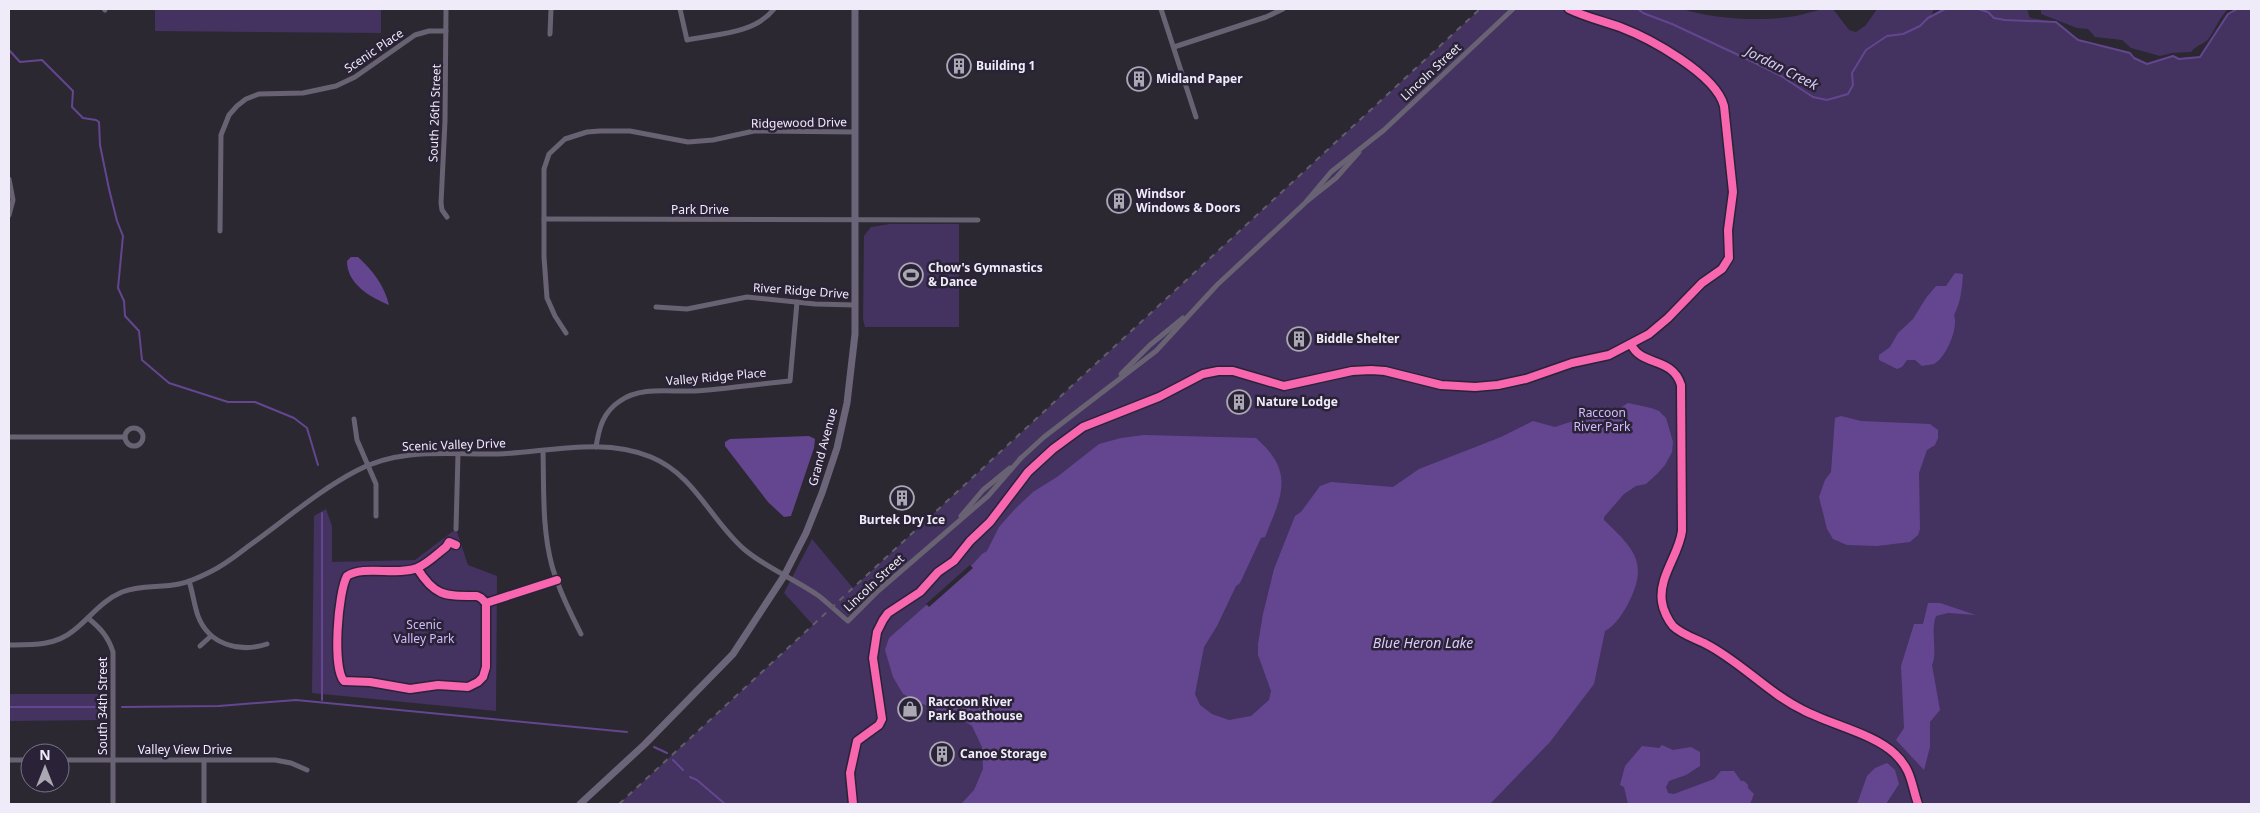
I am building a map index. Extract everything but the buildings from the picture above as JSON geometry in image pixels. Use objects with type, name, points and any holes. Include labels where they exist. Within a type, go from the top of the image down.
[{"type":"main road","name":"Grand Avenue","points":[[580,804],[645,744],[733,654],[784,576],[806,533],[822,493],[837,448],[852,371],[855,305],[855,9]]},
{"type":"street","name":"South 26th Street","points":[[446,9],[445,121],[441,203],[442,210],[447,217]]},
{"type":"street","points":[[550,34],[551,9]]},
{"type":"street","points":[[680,9],[687,40],[750,27],[761,22],[774,9]]},
{"type":"street","points":[[1161,9],[1196,117]]},
{"type":"street","points":[[1174,47],[1256,21],[1283,9]]},
{"type":"street","name":"Lincoln Street","points":[[784,576],[817,595],[848,621],[878,591],[950,528],[983,490],[1044,437],[1156,351],[1197,305],[1305,202],[1331,172],[1361,150],[1513,9]]},
{"type":"street","name":"Scenic Place","points":[[220,231],[221,135],[229,115],[237,106],[246,99],[260,94],[303,93],[336,86],[355,76],[415,35],[429,31],[446,31]]},
{"type":"street","name":"Ridgewood Drive","points":[[566,333],[550,306],[545,288],[544,219],[544,169],[549,154],[564,139],[587,132],[630,131],[688,142],[713,140],[754,132],[855,132]]},
{"type":"street","points":[[9,179],[13,200],[9,215]]},
{"type":"street","name":"Park Drive","points":[[544,219],[978,220]]},
{"type":"street","name":"River Ridge Drive","points":[[656,307],[687,308],[747,297],[855,305]]},
{"type":"street","name":"Valley Ridge Place","points":[[596,447],[600,428],[608,412],[632,394],[695,391],[790,381],[797,302]]},
{"type":"street","points":[[354,419],[358,440],[377,492],[376,516]]},
{"type":"street","points":[[9,437],[125,437]]},
{"type":"street","name":"Scenic Valley Drive","points":[[9,645],[37,645],[72,633],[104,602],[122,592],[190,581],[226,563],[334,484],[367,466],[412,454],[544,451],[596,447],[616,447],[634,451],[672,467],[694,488],[730,535],[743,548],[760,562],[784,576]]},
{"type":"street","points":[[544,451],[545,526],[552,564],[565,603],[581,634]]},
{"type":"street","points":[[456,529],[458,454]]},
{"type":"street","points":[[190,581],[199,618],[211,636],[225,644],[241,648],[267,644]]},
{"type":"street","name":"South 34th Street","points":[[88,618],[101,629],[109,641],[113,652],[114,804]]},
{"type":"street","points":[[200,646],[211,636]]},
{"type":"street","name":"Valley View Drive","points":[[70,760],[275,760],[291,763],[308,770]]},
{"type":"street","points":[[204,760],[204,804]]},
{"type":"green space","points":[[155,9],[381,9],[381,33],[155,31]]},
{"type":"green space","name":"Raccoon River Park","points":[[1480,9],[1682,9],[1723,17],[1768,19],[1833,9],[1849,30],[1856,32],[1866,25],[1877,9],[1934,9],[1931,16],[1945,9],[2027,9],[2030,18],[2056,22],[2078,40],[2130,53],[2134,58],[2147,64],[2173,56],[2179,59],[2200,57],[2228,14],[2237,9],[2251,9],[2251,804],[619,804],[813,625],[784,593],[812,539],[853,588]]},
{"type":"green space","points":[[2228,9],[2207,40],[2191,52],[2160,56],[2131,48],[2122,40],[2095,37],[2088,29],[2077,28],[2041,14],[2041,10]]},
{"type":"green space","name":"Chow's Gymnastics & Dance","points":[[890,224],[959,224],[959,327],[865,327],[863,319],[864,236],[871,227]]},
{"type":"green space","name":"Scenic Valley Park","points":[[326,509],[332,526],[332,562],[415,560],[456,529],[468,565],[497,576],[496,711],[312,693],[314,516]]},
{"type":"green space","points":[[9,694],[104,694],[104,720],[9,721]]},
{"type":"water","points":[[351,257],[358,257],[373,273],[384,291],[389,305],[367,294],[355,283],[348,269],[347,261]]},
{"type":"water","points":[[1955,273],[1963,274],[1961,295],[1954,315],[1955,327],[1953,334],[1947,349],[1939,361],[1922,366],[1915,360],[1907,360],[1902,367],[1897,369],[1879,360],[1879,355],[1890,347],[1898,333],[1913,319],[1936,286],[1946,286]]},
{"type":"water","name":"Blue Heron Lake","points":[[1628,403],[1659,411],[1666,418],[1673,442],[1672,452],[1665,465],[1657,474],[1646,484],[1636,486],[1624,494],[1604,517],[1604,520],[1623,539],[1635,556],[1638,576],[1635,588],[1622,614],[1605,631],[1594,684],[1550,742],[1490,804],[961,804],[974,790],[983,769],[982,747],[972,726],[957,716],[937,711],[903,694],[893,677],[885,650],[889,638],[987,551],[999,527],[1033,492],[1057,477],[1099,444],[1121,438],[1144,435],[1256,438],[1268,450],[1276,462],[1282,484],[1280,496],[1265,537],[1261,538],[1240,583],[1236,586],[1217,626],[1204,647],[1195,694],[1200,705],[1212,714],[1229,720],[1251,716],[1269,700],[1271,691],[1258,655],[1258,644],[1274,569],[1295,516],[1301,512],[1320,486],[1331,482],[1393,487],[1419,469],[1501,437],[1533,421],[1555,427],[1570,422],[1589,420]]},
{"type":"water","points":[[1841,416],[1861,421],[1930,424],[1938,430],[1938,438],[1935,445],[1927,450],[1919,473],[1920,529],[1918,535],[1910,542],[1877,546],[1847,545],[1833,539],[1827,529],[1819,497],[1825,480],[1831,472],[1835,418]]},
{"type":"water","points":[[809,436],[815,439],[814,448],[791,516],[784,517],[768,502],[725,446],[725,442],[730,439]]},
{"type":"water","points":[[1928,603],[1940,603],[1976,615],[1948,613],[1936,616],[1934,622],[1934,660],[1932,665],[1940,710],[1930,722],[1930,747],[1924,770],[1896,740],[1904,728],[1901,666],[1914,624],[1923,624]]},
{"type":"water","points":[[1662,745],[1673,750],[1691,747],[1700,752],[1700,766],[1686,775],[1669,781],[1666,787],[1668,793],[1674,794],[1714,779],[1721,771],[1734,771],[1754,794],[1750,804],[1628,804],[1624,787],[1620,785],[1625,766],[1642,746],[1659,748]]},
{"type":"water","points":[[1887,763],[1895,770],[1899,784],[1886,804],[1857,804],[1867,776],[1875,768]]},
{"type":"pier","points":[[970,565],[973,568],[929,607],[926,604]]},
{"type":"waterway","name":"Jordan Creek","points":[[1638,9],[1643,13],[1672,24],[1781,76],[1813,97],[1827,100],[1848,94],[1853,85],[1852,73],[1866,50],[1887,36],[1903,34],[1920,26],[1928,18],[1945,9]]},
{"type":"waterway","name":"Jordan Creek","points":[[1978,9],[1988,12],[1994,18],[2005,20],[2056,22],[2078,40],[2130,53],[2134,58],[2147,64],[2173,56],[2179,59],[2200,57],[2228,14],[2237,9]]},
{"type":"waterway","points":[[9,50],[20,62],[42,60],[73,91],[72,107],[83,118],[99,122],[100,145],[109,189],[123,236],[118,288],[124,301],[125,316],[139,331],[142,360],[169,383],[228,402],[255,402],[294,418],[307,428],[318,465]]},
{"type":"waterway","points":[[322,513],[322,700]]},
{"type":"waterway","points":[[122,707],[219,706],[296,700],[627,732]]},
{"type":"waterway","points":[[9,707],[104,707]]},
{"type":"waterway","points":[[654,747],[667,753]]},
{"type":"waterway","points":[[673,760],[683,770]]},
{"type":"waterway","points":[[690,777],[697,780],[725,804]]},
{"type":"railway","points":[[619,804],[1480,9]]},
{"type":"cycle path","points":[[853,804],[850,773],[857,741],[879,725],[882,719],[873,658],[877,632],[883,620],[888,613],[920,592],[938,572],[954,561],[970,541],[990,522],[1028,472],[1053,449],[1083,427],[1159,397],[1203,374],[1218,371],[1233,371],[1284,386],[1352,371],[1371,370],[1385,371],[1441,385],[1475,387],[1498,385],[1526,379],[1572,363],[1609,355],[1649,334],[1668,318],[1702,283],[1722,269],[1729,258],[1728,230],[1733,192],[1724,106],[1718,94],[1695,70],[1664,48],[1620,27],[1569,9]]},
{"type":"cycle path","points":[[1631,344],[1642,356],[1671,370],[1677,376],[1681,385],[1682,531],[1663,584],[1663,605],[1669,621],[1680,631],[1719,651],[1790,703],[1864,735],[1886,747],[1905,766],[1918,804]]},
{"type":"cycle path","points":[[417,568],[423,578],[435,590],[449,595],[477,596],[486,603],[486,667],[483,677],[468,687],[438,685],[410,689],[370,682],[344,681],[340,673],[337,646],[341,597],[347,576],[362,571],[400,571],[417,568],[432,559],[449,542],[456,545]]},
{"type":"cycle path","points":[[486,603],[557,580]]},
{"type":"place","name":"Building 1","points":[[959,66]]},
{"type":"place","name":"Midland Paper","points":[[1139,79]]},
{"type":"place","name":"Windsor Windows & Doors","points":[[1119,201]]},
{"type":"place","name":"Chow's Gymnastics & Dance","points":[[911,275]]},
{"type":"place","name":"Biddle Shelter","points":[[1299,339]]},
{"type":"place","name":"Nature Lodge","points":[[1239,402]]},
{"type":"place","name":"Burtek Dry Ice","points":[[902,498]]},
{"type":"place","name":"Raccoon River Park Boathouse","points":[[910,709]]},
{"type":"place","name":"Canoe Storage","points":[[942,754]]}]
